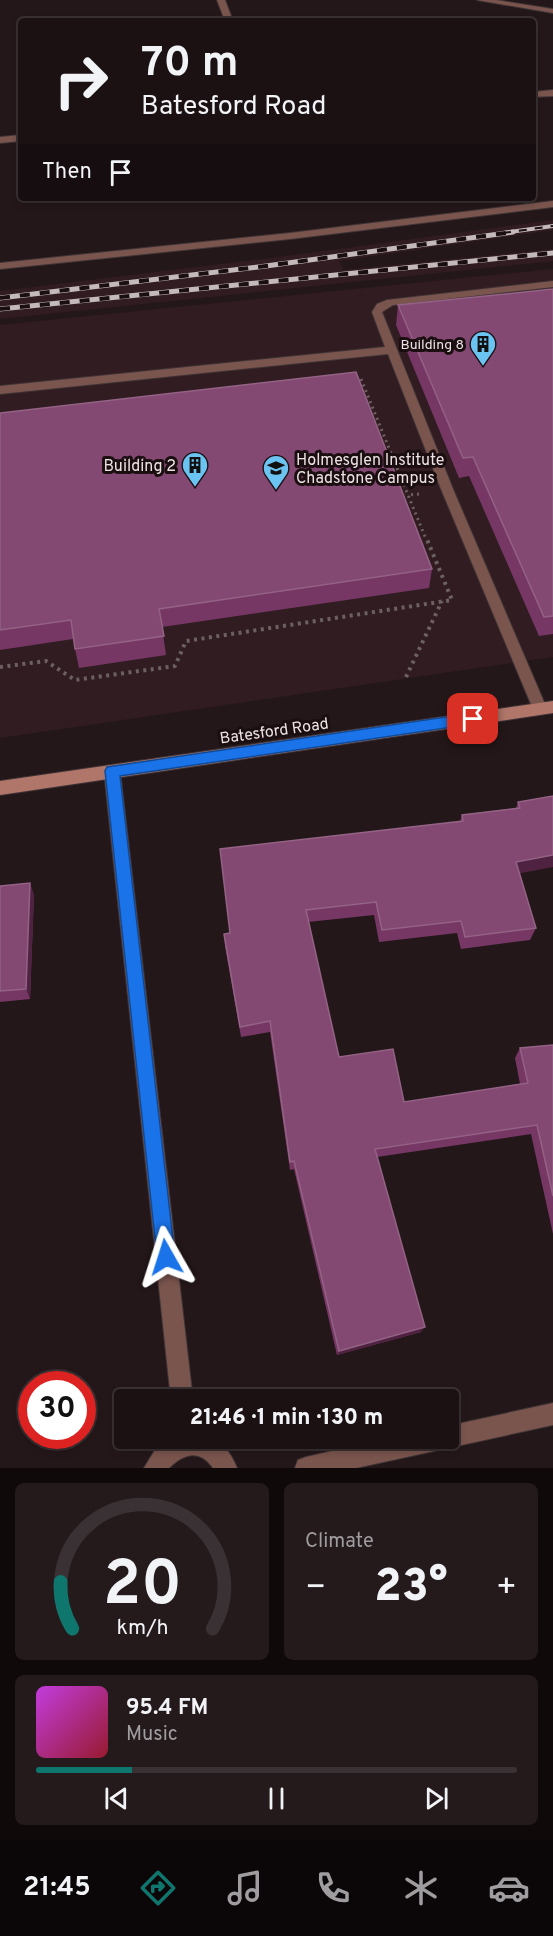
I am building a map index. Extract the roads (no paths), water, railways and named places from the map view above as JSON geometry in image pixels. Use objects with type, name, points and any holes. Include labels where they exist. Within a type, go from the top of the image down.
[{"type":"main road","name":"Batesford Road","points":[[0,788],[547,708]]},
{"type":"street","points":[[221,0],[228,18]]},
{"type":"street","points":[[481,0],[553,11]]},
{"type":"street","points":[[536,95],[553,93]]},
{"type":"street","points":[[0,140],[18,138]]},
{"type":"street","points":[[0,266],[312,234],[553,204]]},
{"type":"street","points":[[547,708],[447,489],[377,312],[381,306],[391,302],[553,284]]},
{"type":"street","points":[[0,390],[392,350]]},
{"type":"street","points":[[112,771],[181,1389]]},
{"type":"street","points":[[459,1435],[553,1414]]},
{"type":"street","points":[[155,1468],[163,1456],[172,1449]]},
{"type":"street","points":[[210,1449],[220,1457],[226,1468]]},
{"type":"street","points":[[306,1468],[392,1449]]},
{"type":"railway","points":[[503,233],[553,226]]},
{"type":"railway","points":[[0,298],[266,266],[513,232]]},
{"type":"railway","points":[[0,309],[553,253]]},
{"type":"place","name":"Building 8","points":[[483,367]]},
{"type":"place","name":"Building 2","points":[[195,488]]},
{"type":"place","name":"Holmesglen Institute Chadstone Campus","points":[[276,491]]}]
